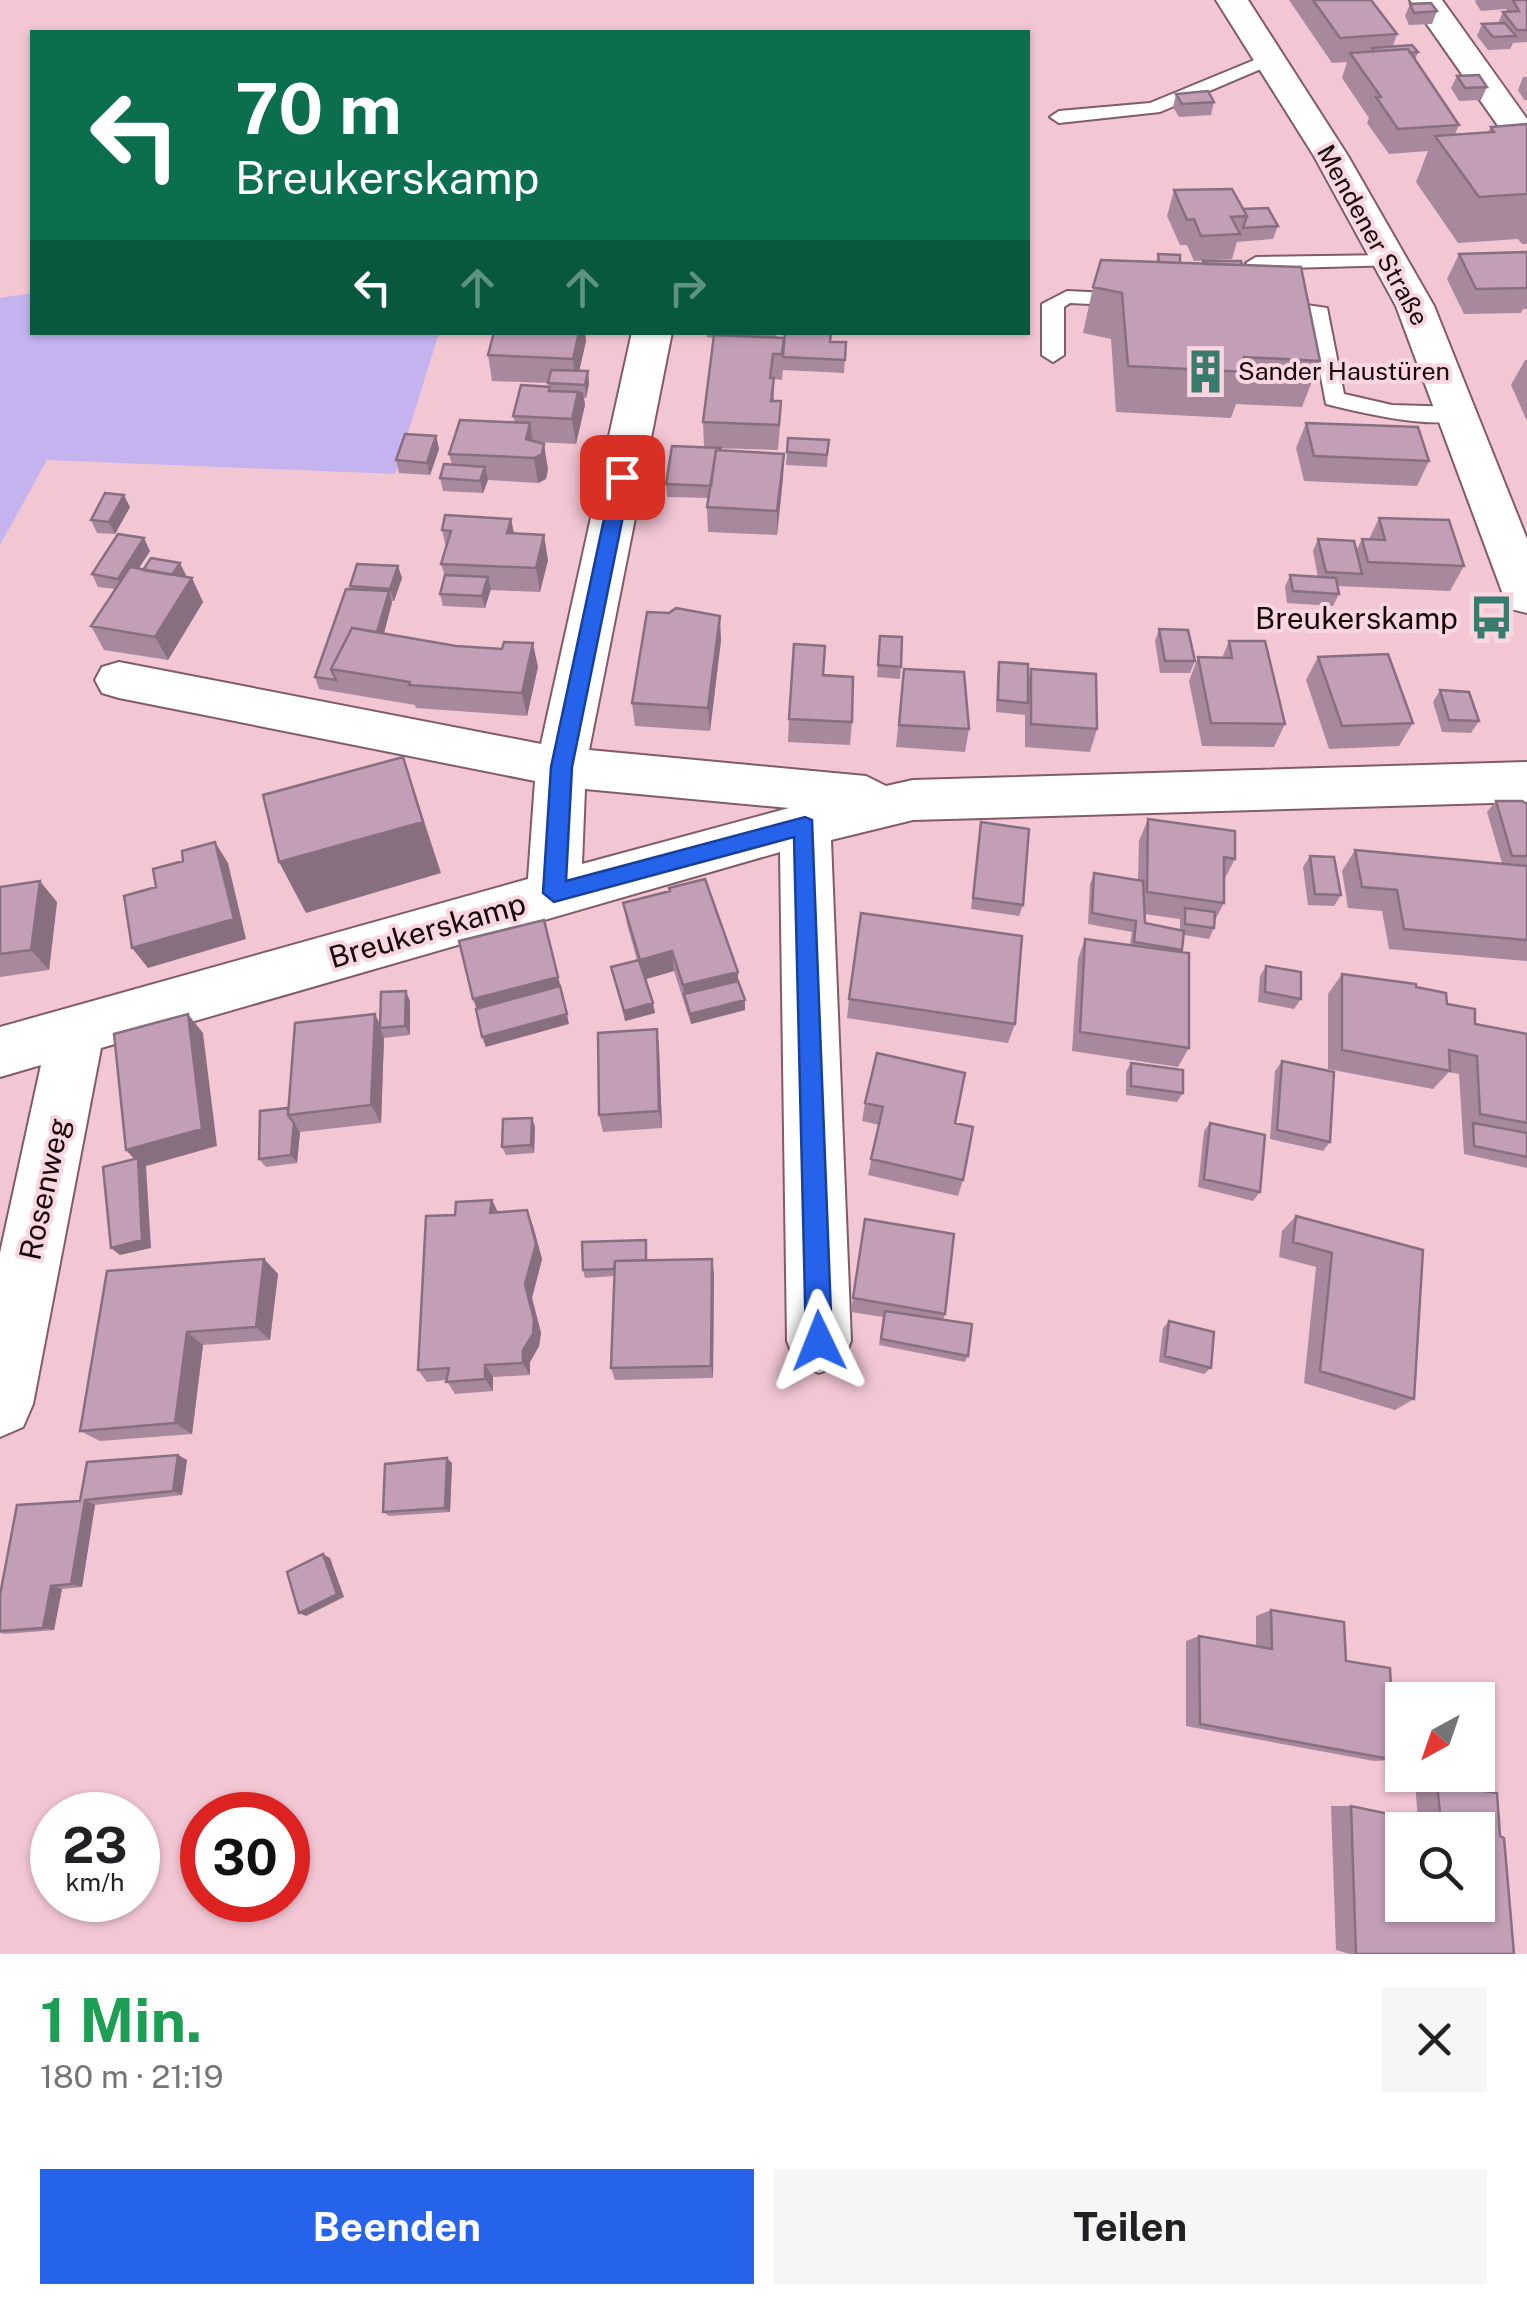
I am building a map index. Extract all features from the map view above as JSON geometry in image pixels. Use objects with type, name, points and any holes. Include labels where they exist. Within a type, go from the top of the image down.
[{"type":"street","name":"Mendener Straße","points":[[1232,0],[1415,306],[1527,597]]},
{"type":"street","points":[[1426,0],[1527,143]]},
{"type":"street","points":[[554,893],[562,767],[651,335]]},
{"type":"street","name":"Breukerskamp","points":[[119,680],[562,767],[913,800],[1527,782]]},
{"type":"street","name":"Breukerskamp","points":[[0,1052],[554,893],[913,800]]},
{"type":"street","points":[[805,826],[819,1341]]},
{"type":"street","name":"Rosenweg","points":[[0,1404],[76,1032]]},
{"type":"lane","points":[[1059,117],[1153,108],[1270,59]]},
{"type":"lane","points":[[1256,263],[1390,261]]},
{"type":"lane","points":[[1053,355],[1053,304],[1067,298],[1145,301]]},
{"type":"lane","points":[[1243,305],[1302,308],[1320,313],[1334,399],[1392,412],[1459,414]]},
{"type":"shaded area","points":[[30,293],[30,335],[438,335],[395,474],[47,460],[0,545],[0,298]]},
{"type":"building","points":[[1313,0],[1371,0],[1397,34],[1340,38]]},
{"type":"building","points":[[1513,0],[1527,0],[1527,30],[1517,30],[1503,12],[1519,11]]},
{"type":"building","points":[[1431,3],[1437,11],[1414,13],[1410,4]]},
{"type":"building","points":[[1505,23],[1516,36],[1493,37],[1482,24]]},
{"type":"building","points":[[1412,45],[1418,52],[1372,48]]},
{"type":"building","points":[[1408,49],[1459,125],[1398,129],[1350,53]]},
{"type":"building","points":[[1479,75],[1487,87],[1465,88],[1457,76]]},
{"type":"building","points":[[1208,91],[1214,102],[1182,104],[1176,94]]},
{"type":"building","points":[[1527,124],[1527,194],[1479,197],[1435,136],[1494,132],[1491,127]]},
{"type":"building","points":[[1232,189],[1247,216],[1231,217],[1240,234],[1201,236],[1194,219],[1187,220],[1174,190]]},
{"type":"building","points":[[1268,208],[1278,226],[1243,228],[1247,216],[1243,209]]},
{"type":"building","points":[[1527,252],[1527,288],[1476,289],[1459,254]]},
{"type":"building","points":[[1158,254],[1180,255],[1180,263],[1159,262]]},
{"type":"building","points":[[1101,260],[1301,267],[1320,361],[1244,357],[1247,372],[1128,366],[1122,293],[1093,287]]},
{"type":"building","points":[[1203,261],[1241,261],[1242,265],[1204,264]]},
{"type":"building","points":[[493,335],[578,335],[573,359],[488,355]]},
{"type":"building","points":[[714,335],[784,338],[782,354],[773,354],[770,378],[774,378],[771,401],[781,401],[779,425],[703,422]]},
{"type":"building","points":[[785,335],[831,335],[830,342],[846,342],[845,360],[783,357]]},
{"type":"building","points":[[551,370],[588,371],[585,385],[548,383]]},
{"type":"building","points":[[521,385],[578,392],[572,419],[513,416]]},
{"type":"building","points":[[460,420],[530,423],[526,439],[544,444],[542,454],[534,458],[449,454]]},
{"type":"building","points":[[1306,423],[1418,427],[1429,461],[1314,456]]},
{"type":"building","points":[[405,434],[436,436],[427,463],[396,460]]},
{"type":"building","points":[[788,438],[829,440],[827,455],[787,452]]},
{"type":"building","points":[[672,446],[721,448],[716,450],[711,486],[666,484]]},
{"type":"building","points":[[716,450],[784,454],[777,511],[707,507]]},
{"type":"building","points":[[444,464],[485,467],[480,481],[440,478]]},
{"type":"building","points":[[105,493],[124,495],[109,522],[91,520]]},
{"type":"building","points":[[445,515],[511,519],[507,533],[544,535],[536,568],[441,564],[451,531],[442,530]]},
{"type":"building","points":[[1379,518],[1449,520],[1464,566],[1368,562],[1362,539],[1385,540]]},
{"type":"building","points":[[118,534],[144,538],[118,579],[92,574]]},
{"type":"building","points":[[1318,539],[1354,541],[1362,574],[1326,572]]},
{"type":"building","points":[[151,558],[180,563],[172,575],[143,570]]},
{"type":"building","points":[[357,564],[398,566],[390,589],[350,586]]},
{"type":"building","points":[[130,567],[192,578],[155,637],[91,626]]},
{"type":"building","points":[[445,575],[488,577],[482,596],[440,594]]},
{"type":"building","points":[[1290,575],[1336,578],[1339,594],[1293,591]]},
{"type":"building","points":[[346,589],[389,591],[377,632],[352,628],[331,669],[336,680],[315,677]]},
{"type":"building","points":[[676,608],[720,616],[708,708],[632,703],[647,612],[669,613]]},
{"type":"building","points":[[352,628],[456,646],[502,649],[504,642],[533,643],[522,693],[409,685],[410,682],[331,669]]},
{"type":"building","points":[[1159,629],[1188,630],[1195,661],[1165,661]]},
{"type":"building","points":[[880,636],[902,637],[901,667],[878,665]]},
{"type":"building","points":[[1229,641],[1265,641],[1285,724],[1211,723],[1198,657],[1232,658]]},
{"type":"building","points":[[794,644],[825,646],[823,675],[853,677],[852,722],[789,719]]},
{"type":"building","points":[[1388,654],[1413,723],[1342,726],[1318,657]]},
{"type":"building","points":[[999,662],[1028,664],[1028,703],[998,700]]},
{"type":"building","points":[[904,669],[964,672],[969,729],[899,725]]},
{"type":"building","points":[[1031,669],[1096,674],[1097,729],[1031,724]]},
{"type":"building","points":[[1440,690],[1469,692],[1479,721],[1449,720]]},
{"type":"building","points":[[403,757],[423,822],[279,862],[263,795]]},
{"type":"building","points":[[1496,801],[1527,804],[1527,856],[1512,856]]},
{"type":"building","points":[[1148,819],[1235,831],[1235,859],[1224,857],[1224,903],[1147,892]]},
{"type":"building","points":[[981,822],[1029,829],[1023,905],[973,898]]},
{"type":"building","points":[[215,842],[234,919],[132,948],[124,896],[156,887],[153,869],[183,861],[182,851]]},
{"type":"building","points":[[1355,850],[1527,866],[1527,940],[1404,929],[1397,890],[1362,887]]},
{"type":"building","points":[[1310,856],[1334,857],[1341,895],[1315,894]]},
{"type":"building","points":[[1094,873],[1143,881],[1145,923],[1184,931],[1182,950],[1134,942],[1136,921],[1092,913]]},
{"type":"building","points":[[705,879],[738,972],[683,985],[672,951],[640,960],[623,903]]},
{"type":"building","points":[[40,881],[31,950],[0,954],[0,887]]},
{"type":"building","points":[[1185,908],[1215,912],[1214,928],[1185,924]]},
{"type":"building","points":[[861,913],[1022,936],[1015,1024],[849,999]]},
{"type":"building","points":[[544,920],[558,977],[473,999],[459,941]]},
{"type":"building","points":[[1085,939],[1189,953],[1189,1048],[1080,1032]]},
{"type":"building","points":[[639,960],[653,1003],[624,1011],[611,967]]},
{"type":"building","points":[[1266,966],[1301,972],[1301,999],[1265,992]]},
{"type":"building","points":[[1342,974],[1416,984],[1446,993],[1447,1004],[1475,1009],[1475,1024],[1527,1034],[1527,1123],[1480,1114],[1477,1056],[1449,1050],[1450,1071],[1342,1050]]},
{"type":"building","points":[[738,981],[745,1000],[690,1014],[684,994]]},
{"type":"building","points":[[560,986],[567,1014],[482,1037],[476,1009]]},
{"type":"building","points":[[406,991],[405,1026],[380,1028],[381,992]]},
{"type":"building","points":[[188,1014],[202,1129],[126,1150],[114,1034]]},
{"type":"building","points":[[375,1014],[371,1105],[288,1115],[295,1023]]},
{"type":"building","points":[[657,1029],[659,1111],[599,1115],[598,1033]]},
{"type":"building","points":[[877,1053],[965,1073],[955,1123],[973,1127],[963,1180],[871,1159],[883,1107],[865,1103]]},
{"type":"building","points":[[1282,1061],[1334,1072],[1330,1142],[1277,1130]]},
{"type":"building","points":[[1131,1063],[1183,1070],[1183,1093],[1131,1086]]},
{"type":"building","points":[[288,1108],[294,1123],[291,1155],[259,1159],[260,1111]]},
{"type":"building","points":[[532,1118],[531,1145],[502,1147],[503,1119]]},
{"type":"building","points":[[1210,1123],[1265,1135],[1260,1192],[1204,1179]]},
{"type":"building","points":[[1473,1123],[1527,1133],[1527,1157],[1474,1146]]},
{"type":"building","points":[[138,1158],[142,1240],[111,1248],[103,1167]]},
{"type":"building","points":[[492,1200],[490,1213],[527,1210],[536,1244],[525,1284],[534,1320],[533,1334],[523,1350],[523,1363],[485,1365],[485,1379],[446,1382],[449,1368],[418,1370],[426,1216],[455,1215],[456,1202]]},
{"type":"building","points":[[1296,1216],[1423,1250],[1414,1399],[1320,1371],[1332,1253],[1293,1242]]},
{"type":"building","points":[[865,1219],[954,1234],[945,1314],[853,1298]]},
{"type":"building","points":[[646,1240],[646,1260],[615,1261],[614,1269],[583,1270],[582,1242]]},
{"type":"building","points":[[264,1259],[256,1327],[187,1332],[175,1423],[80,1431],[107,1271]]},
{"type":"building","points":[[712,1259],[711,1366],[611,1368],[615,1261]]},
{"type":"building","points":[[885,1311],[972,1324],[968,1356],[881,1339]]},
{"type":"building","points":[[1169,1321],[1214,1332],[1211,1368],[1165,1356]]},
{"type":"building","points":[[178,1455],[173,1491],[85,1500],[71,1584],[51,1586],[43,1628],[0,1631],[0,1595],[17,1505],[80,1501],[87,1462]]},
{"type":"building","points":[[447,1458],[445,1508],[383,1512],[385,1464]]},
{"type":"building","points":[[323,1554],[337,1594],[299,1613],[287,1572]]},
{"type":"building","points":[[1271,1610],[1344,1622],[1346,1661],[1390,1668],[1391,1682],[1385,1682],[1385,1758],[1200,1724],[1199,1636],[1272,1649]]},
{"type":"building","points":[[1438,1792],[1497,1793],[1514,1954],[1356,1954],[1351,1806],[1385,1813],[1385,1922],[1495,1922],[1495,1812],[1440,1812]]},
{"type":"place","name":"Sander Haustüren","points":[[1205,371]]},
{"type":"place","name":"Breukerskamp","points":[[1491,618]]},
{"type":"route","points":[[622,477],[562,767],[554,893],[805,826],[819,1341]]}]
